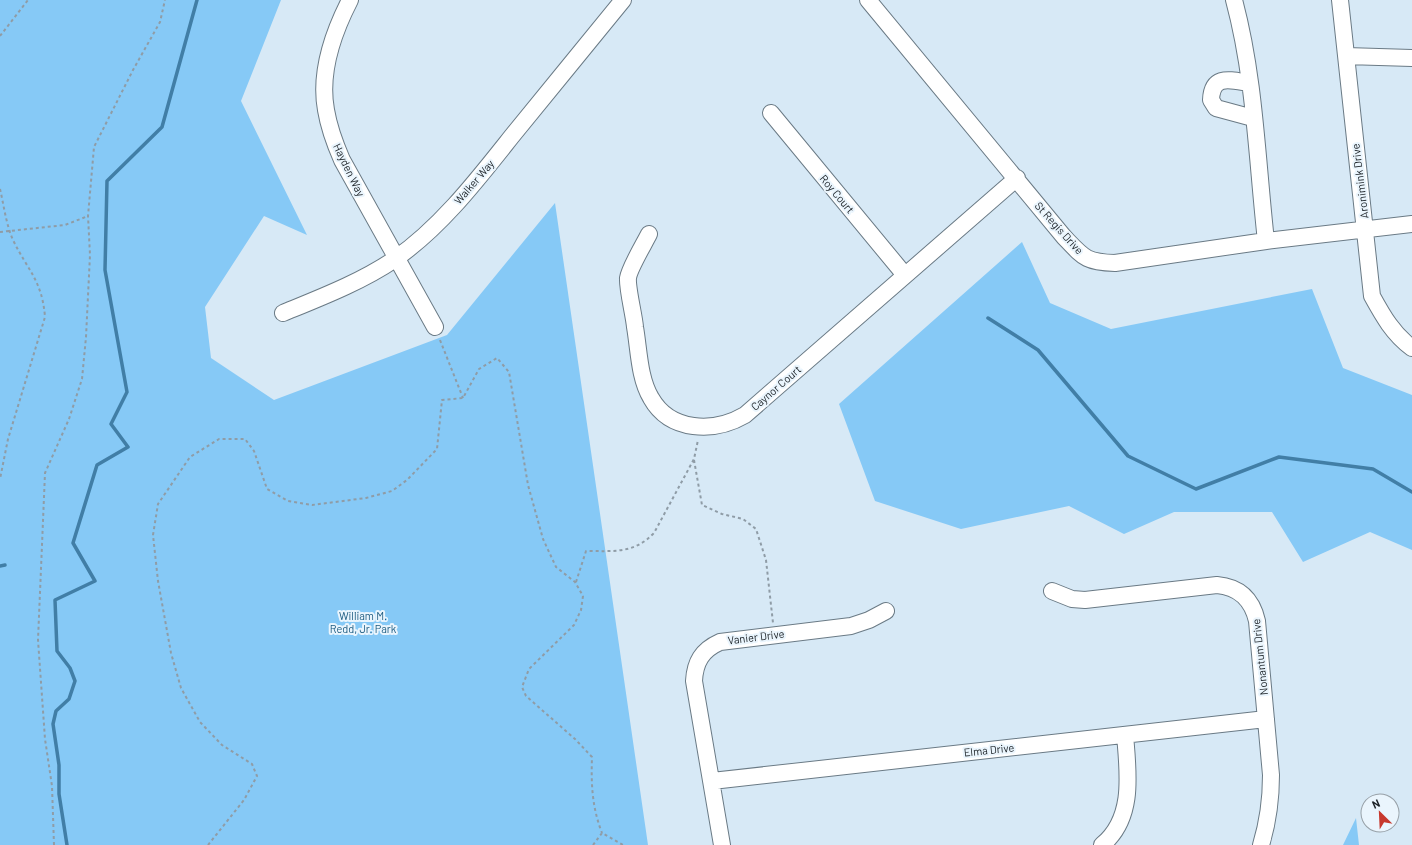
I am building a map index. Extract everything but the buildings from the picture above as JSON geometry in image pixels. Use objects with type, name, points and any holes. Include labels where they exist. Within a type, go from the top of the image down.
[{"type":"street","name":"Hayden Way","points":[[350,0],[338,23],[329,54],[325,77],[326,109],[332,135],[342,160],[435,328]]},
{"type":"street","name":"Walker Way","points":[[283,313],[351,284],[395,258],[430,230],[455,204],[623,0]]},
{"type":"street","name":"St Regis Drive","points":[[868,0],[1017,178],[1064,237],[1080,254],[1094,262],[1115,263],[1266,241],[1412,224]]},
{"type":"street","points":[[1234,0],[1241,29],[1249,84],[1266,241]]},
{"type":"street","name":"Aronimink Drive","points":[[1340,0],[1372,296],[1384,320],[1401,340],[1412,348]]},
{"type":"street","points":[[1346,56],[1412,58]]},
{"type":"street","points":[[1249,84],[1227,79],[1217,82],[1211,90],[1211,100],[1216,108],[1253,118]]},
{"type":"street","name":"Roy Court","points":[[770,113],[904,274]]},
{"type":"street","name":"Caynor Court","points":[[649,234],[628,278],[643,378],[651,399],[664,413],[683,425],[701,427],[731,423],[745,415],[904,274],[1017,178]]},
{"type":"street","name":"Nonantum Drive","points":[[1052,591],[1072,599],[1085,600],[1217,585],[1235,589],[1248,600],[1255,614],[1270,757],[1271,794],[1261,845]]},
{"type":"street","name":"Vanier Drive","points":[[722,845],[694,681],[697,661],[703,653],[720,642],[862,624],[886,611]]},
{"type":"street","name":"Elma Drive","points":[[712,781],[1266,719]]},
{"type":"street","points":[[1102,845],[1113,833],[1125,808],[1129,777],[1125,735]]},
{"type":"path","points":[[0,36],[28,0]]},
{"type":"path","points":[[54,845],[52,786],[45,739],[38,640],[45,473],[69,418],[82,379],[86,337],[90,255],[88,216],[94,147],[133,70],[160,22],[165,0]]},
{"type":"path","points":[[0,189],[9,230],[38,283],[43,300],[44,317],[8,439],[0,479]]},
{"type":"path","points":[[0,232],[65,225],[88,216]]},
{"type":"path","points":[[435,328],[463,398]]},
{"type":"path","points":[[463,398],[480,369],[497,358],[509,372],[528,485],[543,539],[556,567],[575,582],[582,596],[581,610],[574,625],[529,670],[522,687],[526,696],[575,739],[592,757],[591,785],[593,806],[602,833],[622,844]]},
{"type":"path","points":[[208,845],[244,800],[257,776],[252,764],[222,745],[200,722],[177,677],[158,581],[153,535],[158,504],[190,457],[219,439],[245,439],[254,450],[258,468],[267,489],[288,501],[312,505],[360,499],[392,491],[407,480],[437,449],[442,400],[463,398]]},
{"type":"path","points":[[575,582],[586,551],[614,551],[632,549],[645,543],[654,533],[694,459],[701,427]]},
{"type":"path","points":[[694,459],[702,505],[722,514],[743,519],[756,529],[766,560],[775,635]]},
{"type":"path","points":[[593,845],[602,833]]},
{"type":"green space","name":"William M. Redd, Jr. Park","points":[[0,0],[281,0],[241,101],[307,235],[264,216],[205,307],[211,358],[274,400],[447,335],[555,203],[648,845],[0,845]]},
{"type":"green space","points":[[1022,242],[1050,303],[1111,329],[1312,289],[1343,368],[1412,395],[1412,550],[1370,532],[1303,562],[1272,512],[1174,512],[1124,534],[1069,506],[961,529],[875,501],[839,404]]},
{"type":"green space","points":[[1356,818],[1359,845],[1343,845]]},
{"type":"waterway","points":[[67,845],[59,794],[59,765],[53,724],[56,711],[69,699],[75,681],[70,668],[57,651],[55,600],[95,581],[73,543],[97,465],[128,447],[111,424],[127,392],[105,270],[107,181],[162,127],[197,0]]},
{"type":"waterway","points":[[988,318],[1038,350],[1128,456],[1196,489],[1279,457],[1373,469],[1412,492]]},
{"type":"waterway","points":[[0,566],[5,565]]}]
